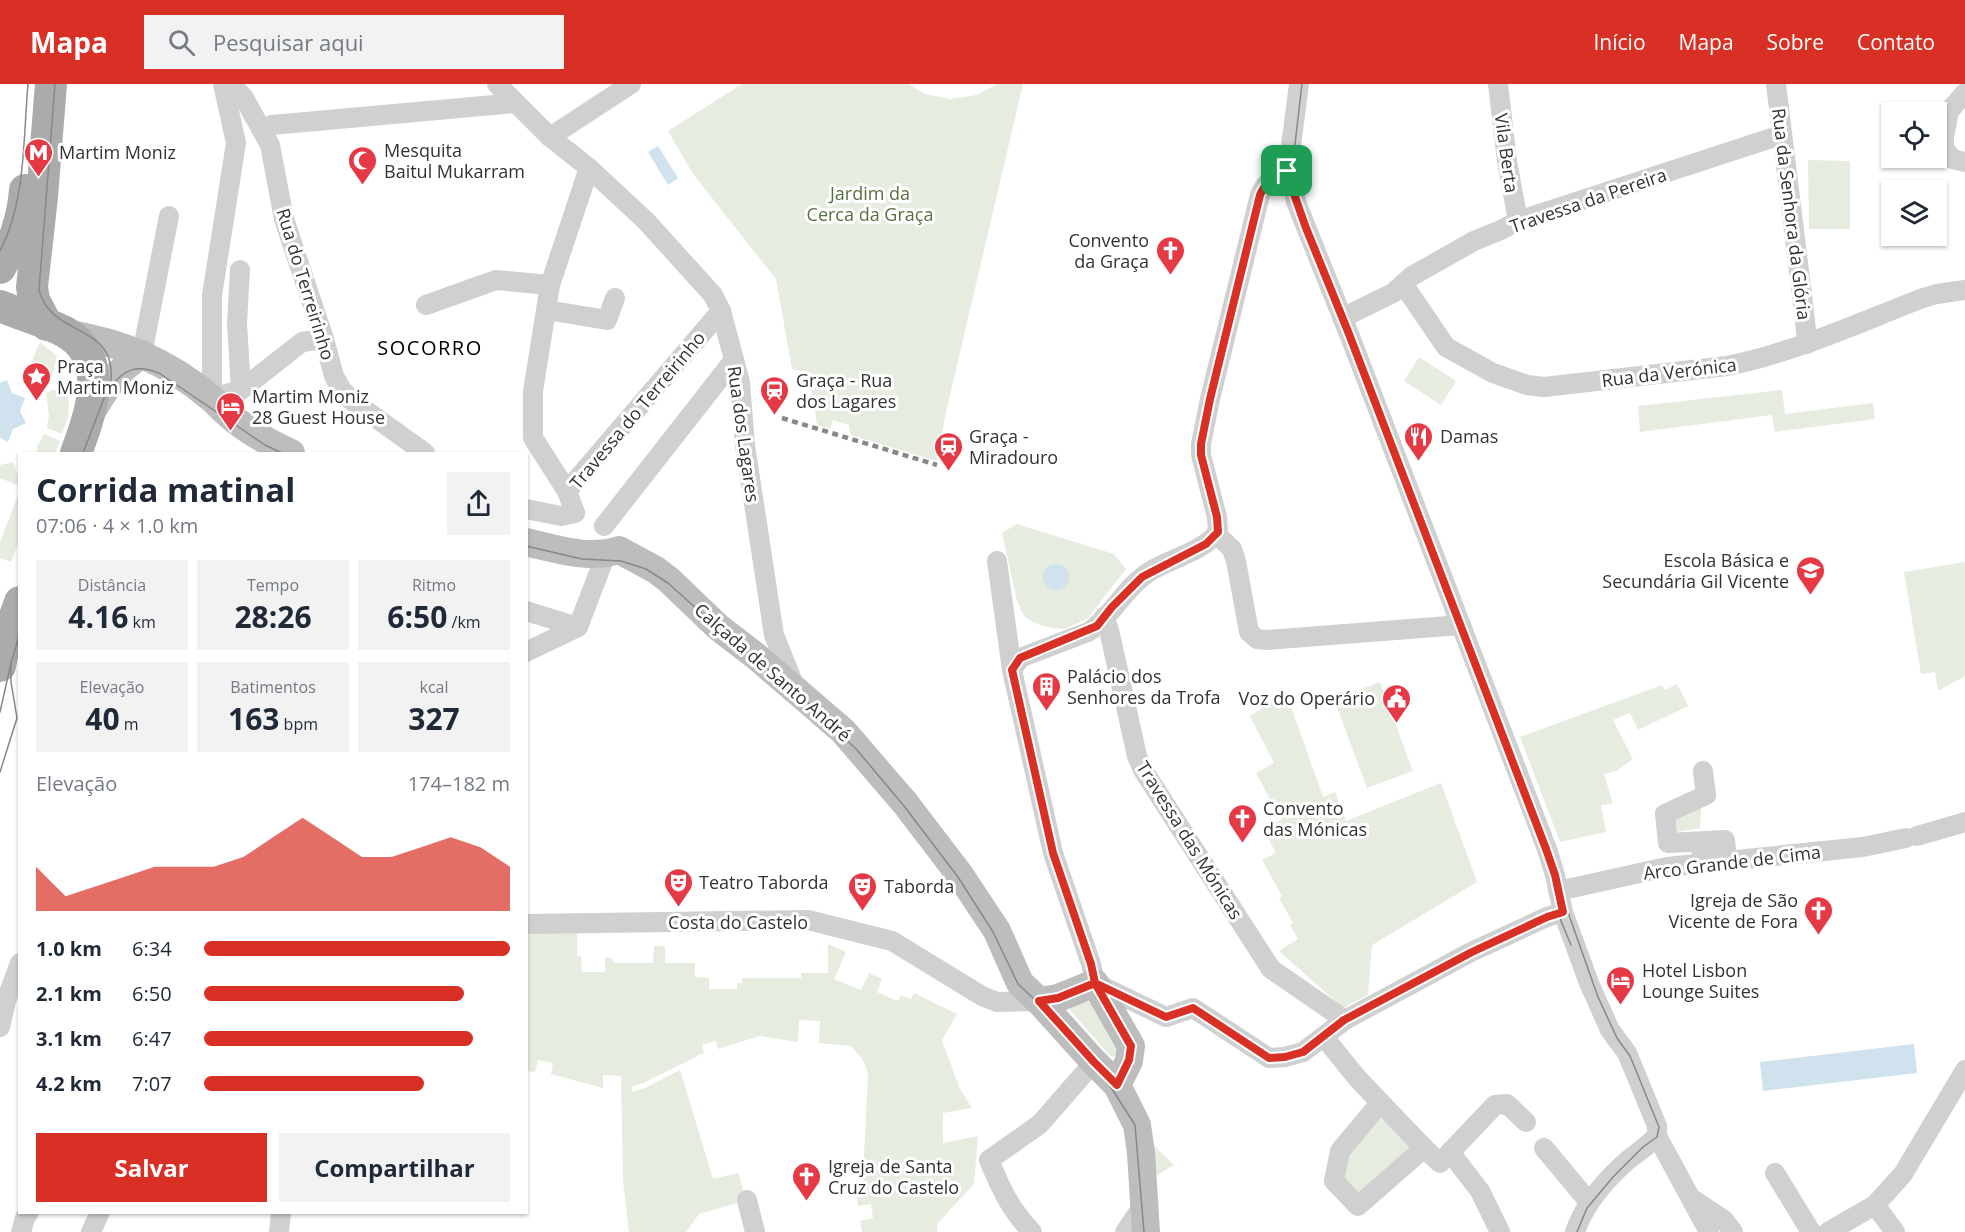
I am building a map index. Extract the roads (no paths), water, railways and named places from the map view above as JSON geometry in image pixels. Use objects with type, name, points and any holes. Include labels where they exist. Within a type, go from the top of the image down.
[{"type":"main road","points":[[0,268],[12,244],[24,195],[33,84]]},
{"type":"main road","points":[[51,84],[32,287],[34,300],[56,329]]},
{"type":"main road","points":[[0,306],[56,329],[80,343],[90,358],[94,383],[90,416],[76,452]]},
{"type":"main road","points":[[0,666],[14,616]]},
{"type":"street","points":[[212,398],[212,295],[236,143],[223,84]]},
{"type":"street","name":"Rua do Terreirinho","points":[[231,84],[244,98],[270,145],[284,219],[334,376],[342,390],[363,409],[424,452]]},
{"type":"street","name":"Rua dos Lagares","points":[[497,84],[550,137],[589,168],[646,221],[713,295],[721,311],[740,382],[745,445],[774,634],[796,690]]},
{"type":"street","points":[[1299,84],[1292,137],[1291,170],[1296,202],[1546,849],[1555,875],[1563,912],[1598,1005],[1610,1030],[1627,1053],[1658,1126],[1658,1136],[1709,1232]]},
{"type":"street","name":"Vila Berta","points":[[1498,84],[1507,161],[1518,221]]},
{"type":"street","name":"Rua da Senhora da Glória","points":[[1776,85],[1807,344]]},
{"type":"street","points":[[550,137],[620,87]]},
{"type":"street","points":[[1965,93],[1949,111],[1944,148],[1952,159],[1965,162]]},
{"type":"street","points":[[262,130],[272,125],[515,103]]},
{"type":"street","name":"Travessa da Pereira","points":[[1342,318],[1393,293],[1413,276],[1474,241],[1518,221],[1781,135]]},
{"type":"street","points":[[567,491],[533,438],[533,391],[550,285],[589,168]]},
{"type":"street","points":[[1012,670],[1020,658],[1088,632],[1097,626],[1148,572],[1206,544],[1216,534],[1217,517],[1200,447],[1260,195],[1263,187],[1271,179],[1291,170]]},
{"type":"street","points":[[90,416],[111,380],[142,354],[170,216]]},
{"type":"street","points":[[240,270],[237,323],[241,390]]},
{"type":"street","points":[[426,305],[496,280],[550,285]]},
{"type":"street","name":"Rua da Verónica","points":[[1404,284],[1446,347],[1509,380],[1544,387],[1727,366],[1779,354],[1923,298],[1965,290]]},
{"type":"street","points":[[547,310],[607,320],[615,298]]},
{"type":"street","name":"Travessa do Terreirinho","points":[[575,513],[567,491],[721,311]]},
{"type":"street","points":[[56,329],[124,346],[155,360],[212,398],[229,415],[260,437],[289,452]]},
{"type":"street","points":[[212,398],[241,390],[302,342],[324,339]]},
{"type":"street","points":[[604,526],[734,360]]},
{"type":"street","points":[[528,509],[561,516],[575,513],[604,526],[610,532],[612,552],[578,627],[528,651]]},
{"type":"street","points":[[1216,534],[1232,549],[1240,575],[1248,627],[1251,636],[1257,639],[1461,625]]},
{"type":"street","points":[[528,542],[584,554],[612,552]]},
{"type":"street","name":"Calçada de Santo André","points":[[612,552],[656,570],[669,580],[718,627],[843,731],[905,803],[960,876],[997,931],[1020,983],[1117,1085],[1137,1125],[1145,1218]]},
{"type":"street","points":[[997,561],[1012,670],[1053,853],[1091,964],[1095,983],[1131,1046],[1129,1060],[1117,1085]]},
{"type":"street","points":[[528,612],[578,627]]},
{"type":"street","name":"Travessa das Mónicas","points":[[1104,617],[1137,756],[1143,770],[1271,969],[1344,1020]]},
{"type":"street","points":[[1667,867],[1670,854],[1726,849],[1725,840],[1668,843],[1665,814],[1706,795],[1703,771]]},
{"type":"street","name":"Arco Grande de Cima","points":[[1558,891],[1667,867],[1863,847],[1912,837],[1965,822]]},
{"type":"street","points":[[1039,1001],[1058,998],[1095,983],[1166,1017],[1193,1008],[1269,1058],[1285,1057],[1303,1052],[1344,1020],[1472,952],[1547,917],[1563,912]]},
{"type":"street","name":"Costa do Castelo","points":[[528,924],[808,920],[892,941],[982,996],[997,1002],[1039,1001]]},
{"type":"street","points":[[0,1027],[6,1001],[18,968]]},
{"type":"street","points":[[1324,1037],[1380,1103],[1440,1163],[1495,1105],[1507,1104],[1526,1122]]},
{"type":"street","points":[[1025,1225],[1003,1195],[989,1160],[1040,1124],[1094,1062]]},
{"type":"street","points":[[1828,1232],[1875,1205],[1904,1174],[1965,1071]]},
{"type":"street","points":[[1380,1103],[1333,1160],[1334,1181],[1358,1206],[1424,1148]]},
{"type":"street","points":[[1575,1232],[1589,1202],[1627,1161],[1658,1136]]},
{"type":"street","points":[[1544,1148],[1589,1202]]},
{"type":"street","points":[[1450,1152],[1480,1191],[1500,1232]]},
{"type":"street","points":[[1775,1173],[1811,1232]]},
{"type":"street","points":[[1688,1196],[1724,1220],[1733,1232]]},
{"type":"street","points":[[747,1200],[755,1232]]},
{"type":"street","points":[[1875,1205],[1895,1232]]},
{"type":"street","points":[[21,1232],[28,1214]]},
{"type":"street","points":[[91,1232],[99,1214]]},
{"type":"street","points":[[279,1232],[281,1214]]},
{"type":"street","points":[[1125,1232],[1145,1218]]},
{"type":"water","points":[[658,146],[678,178],[668,185],[648,152]]},
{"type":"water","points":[[7,380],[12,393],[25,398],[20,411],[26,423],[13,429],[8,442],[0,438],[0,383]]},
{"type":"water","points":[[1056,564],[1065,568],[1069,577],[1065,586],[1056,590],[1047,586],[1043,577],[1047,568]]},
{"type":"water","points":[[1914,1044],[1917,1073],[1763,1091],[1760,1062]]},
{"type":"tram line","points":[[0,251],[15,212],[19,191],[28,84]]},
{"type":"tram line","points":[[55,84],[39,290],[46,306],[56,317],[94,339],[104,348],[110,361],[111,380],[83,452]]},
{"type":"tram line","points":[[1302,84],[1295,144],[1296,186],[1550,848],[1570,918],[1598,997],[1617,1038],[1630,1056],[1659,1127],[1657,1137],[1643,1147],[1613,1177],[1587,1208],[1577,1232]]},
{"type":"tram line","points":[[110,387],[126,372],[132,370],[144,369],[159,373],[265,445],[280,452]]},
{"type":"tram line","points":[[528,546],[582,559],[621,561],[646,569],[668,583],[719,629],[797,692],[857,750],[904,806],[958,877],[993,932],[1018,984],[1045,1009],[1093,1063],[1135,1125],[1144,1232]]},
{"type":"tram line","points":[[0,712],[18,640]]},
{"type":"tram line","points":[[0,772],[17,718],[11,682],[11,663]]},
{"type":"tram line","points":[[1557,899],[1561,921],[1571,945]]},
{"type":"railway","points":[[782,418],[937,465]]},
{"type":"place","name":"Martim Moniz","points":[[38,178]]},
{"type":"place","name":"Mesquita Baitul Mukarram","points":[[363,186]]},
{"type":"place","name":"Convento da Graça","points":[[1170,276]]},
{"type":"place","name":"Praça Martim Moniz","points":[[36,402]]},
{"type":"place","name":"Graça - Rua dos Lagares","points":[[775,416]]},
{"type":"place","name":"Martim Moniz 28 Guest House","points":[[231,432]]},
{"type":"place","name":"Damas","points":[[1419,462]]},
{"type":"place","name":"Graça - Miradouro","points":[[948,472]]},
{"type":"place","name":"Escola Básica e Secundária Gil Vicente","points":[[1810,596]]},
{"type":"place","name":"Palácio dos Senhores da Trofa","points":[[1046,712]]},
{"type":"place","name":"Voz do Operário","points":[[1396,724]]},
{"type":"place","name":"Convento das Mónicas","points":[[1242,844]]},
{"type":"place","name":"Teatro Taborda","points":[[678,908]]},
{"type":"place","name":"Taborda","points":[[863,912]]},
{"type":"place","name":"Igreja de São Vicente de Fora","points":[[1819,936]]},
{"type":"place","name":"Hotel Lisbon Lounge Suites","points":[[1621,1006]]},
{"type":"place","name":"Igreja de Santa Cruz do Castelo","points":[[807,1202]]},
{"type":"district","name":"SOCORRO","points":[[430,347]]},
{"type":"park label","name":"Jardim da Cerca da Graça","points":[[870,203]]}]
